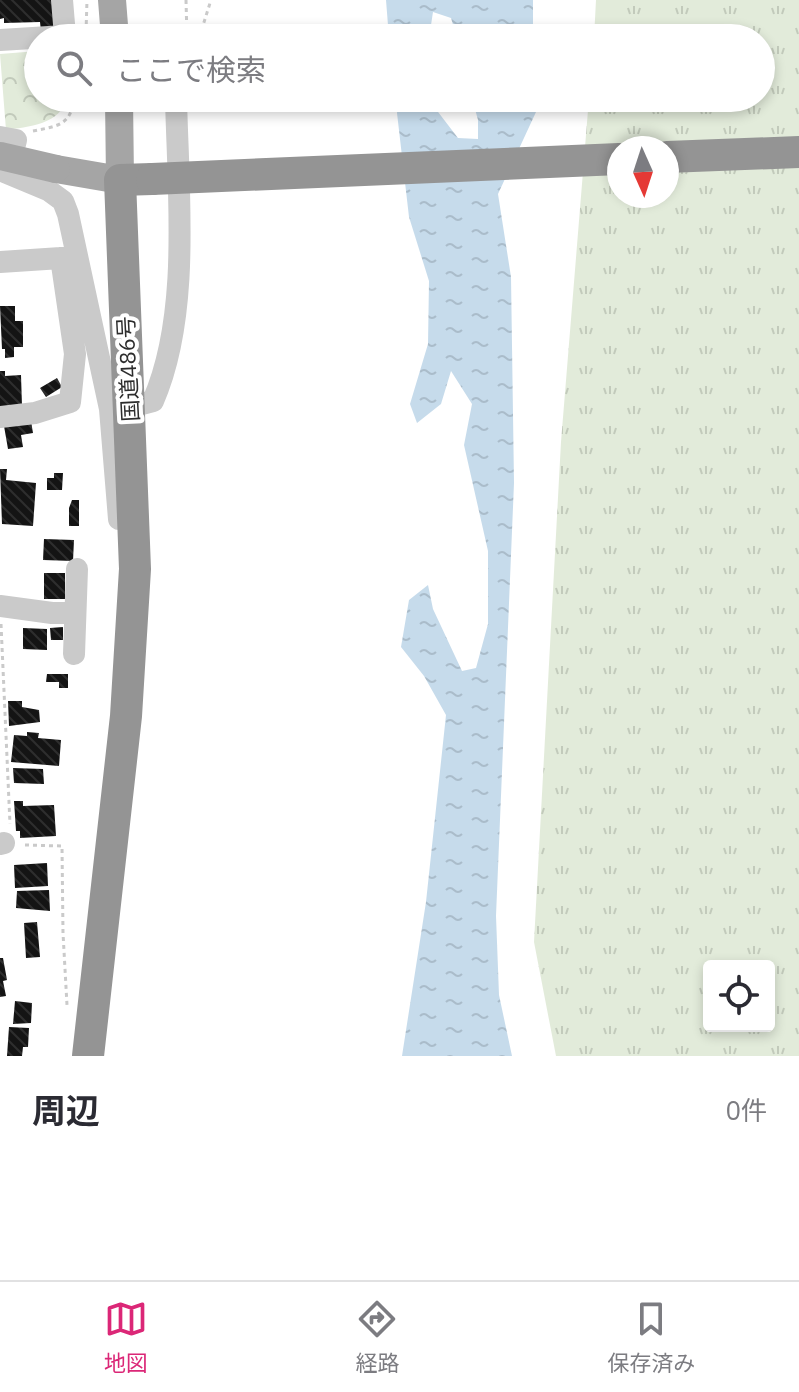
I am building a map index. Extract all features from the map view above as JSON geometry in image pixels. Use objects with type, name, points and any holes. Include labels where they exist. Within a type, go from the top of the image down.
[{"type":"highway","points":[[679,157],[799,152]]},
{"type":"highway","points":[[120,180],[607,160]]},
{"type":"highway","name":"国道486号","points":[[88,1056],[126,716],[135,569],[120,180]]},
{"type":"main road","points":[[112,0],[114,24]]},
{"type":"main road","points":[[5,155],[56,169],[120,180],[119,112]]},
{"type":"street","points":[[62,0],[64,24]]},
{"type":"street","points":[[0,40],[24,39]]},
{"type":"street","points":[[130,407],[153,401],[165,374],[179,277],[176,112]]},
{"type":"street","points":[[0,417],[35,413],[70,402],[75,354],[63,201],[5,155]]},
{"type":"street","points":[[0,262],[69,258]]},
{"type":"street","points":[[69,258],[110,409],[121,539],[135,569]]},
{"type":"street","points":[[74,654],[77,569]]},
{"type":"street","points":[[0,606],[43,613],[74,613]]},
{"type":"path","points":[[86,24],[87,0]]},
{"type":"path","points":[[186,0],[187,24]]},
{"type":"path","points":[[203,24],[211,0]]},
{"type":"path","points":[[5,155],[24,132],[64,123],[71,112]]},
{"type":"path","points":[[0,606],[5,844],[62,846],[67,1006]]},
{"type":"green space","points":[[596,0],[799,0],[799,1056],[556,1056],[534,942],[561,442],[588,112],[775,112],[775,24],[595,24]]},
{"type":"green space","points":[[24,52],[24,112],[59,112],[58,114],[43,123],[6,130],[0,54]]},
{"type":"water","points":[[386,0],[533,0],[533,24],[453,24],[451,18],[433,12],[431,24],[388,24]]},
{"type":"water","points":[[438,112],[458,138],[478,139],[476,112],[536,112],[498,194],[511,277],[514,483],[496,916],[499,995],[512,1056],[402,1056],[426,902],[446,715],[424,676],[401,647],[409,600],[428,585],[433,609],[462,671],[476,668],[488,624],[488,551],[464,445],[472,404],[451,371],[441,404],[417,423],[410,404],[428,344],[429,281],[409,217],[397,113]]},
{"type":"building","points":[[0,0],[58,0],[59,24],[4,23],[4,18],[0,19]]},
{"type":"building","points":[[0,306],[15,306],[15,321],[23,321],[23,347],[14,347],[14,357],[5,358],[5,349],[2,349]]},
{"type":"building","points":[[0,371],[5,371],[5,376],[21,375],[22,406],[0,411]]},
{"type":"building","points":[[57,378],[62,387],[46,397],[40,388]]},
{"type":"building","points":[[31,421],[33,433],[21,435],[23,447],[8,449],[4,426]]},
{"type":"building","points":[[0,469],[7,469],[6,480],[36,483],[33,526],[2,524]]},
{"type":"building","points":[[54,473],[63,473],[62,490],[47,490],[47,478],[54,478]]},
{"type":"building","points":[[72,500],[79,500],[79,526],[69,526]]},
{"type":"building","points":[[44,539],[74,540],[73,561],[43,560]]},
{"type":"building","points":[[44,573],[65,573],[65,599],[44,599]]},
{"type":"building","points":[[63,627],[63,640],[51,640],[50,628]]},
{"type":"building","points":[[23,628],[47,629],[47,650],[23,649]]},
{"type":"building","points":[[47,674],[68,674],[68,688],[59,688],[59,682],[46,682]]},
{"type":"building","points":[[8,701],[22,701],[22,707],[39,710],[40,722],[9,726]]},
{"type":"building","points":[[27,732],[39,733],[38,738],[61,740],[59,766],[11,762],[14,735],[27,736]]},
{"type":"building","points":[[13,768],[43,769],[44,784],[14,783]]},
{"type":"building","points":[[14,801],[23,801],[23,806],[54,805],[56,836],[20,838],[20,831],[16,831]]},
{"type":"building","points":[[47,863],[48,886],[15,888],[14,865]]},
{"type":"building","points":[[49,890],[50,911],[16,908],[17,891]]},
{"type":"building","points":[[37,922],[40,957],[26,958],[24,923]]},
{"type":"building","points":[[0,958],[3,958],[7,980],[3,981],[6,996],[0,997]]},
{"type":"building","points":[[15,1001],[32,1003],[31,1023],[13,1024]]},
{"type":"building","points":[[9,1027],[29,1028],[28,1047],[23,1047],[22,1056],[7,1056]]}]
